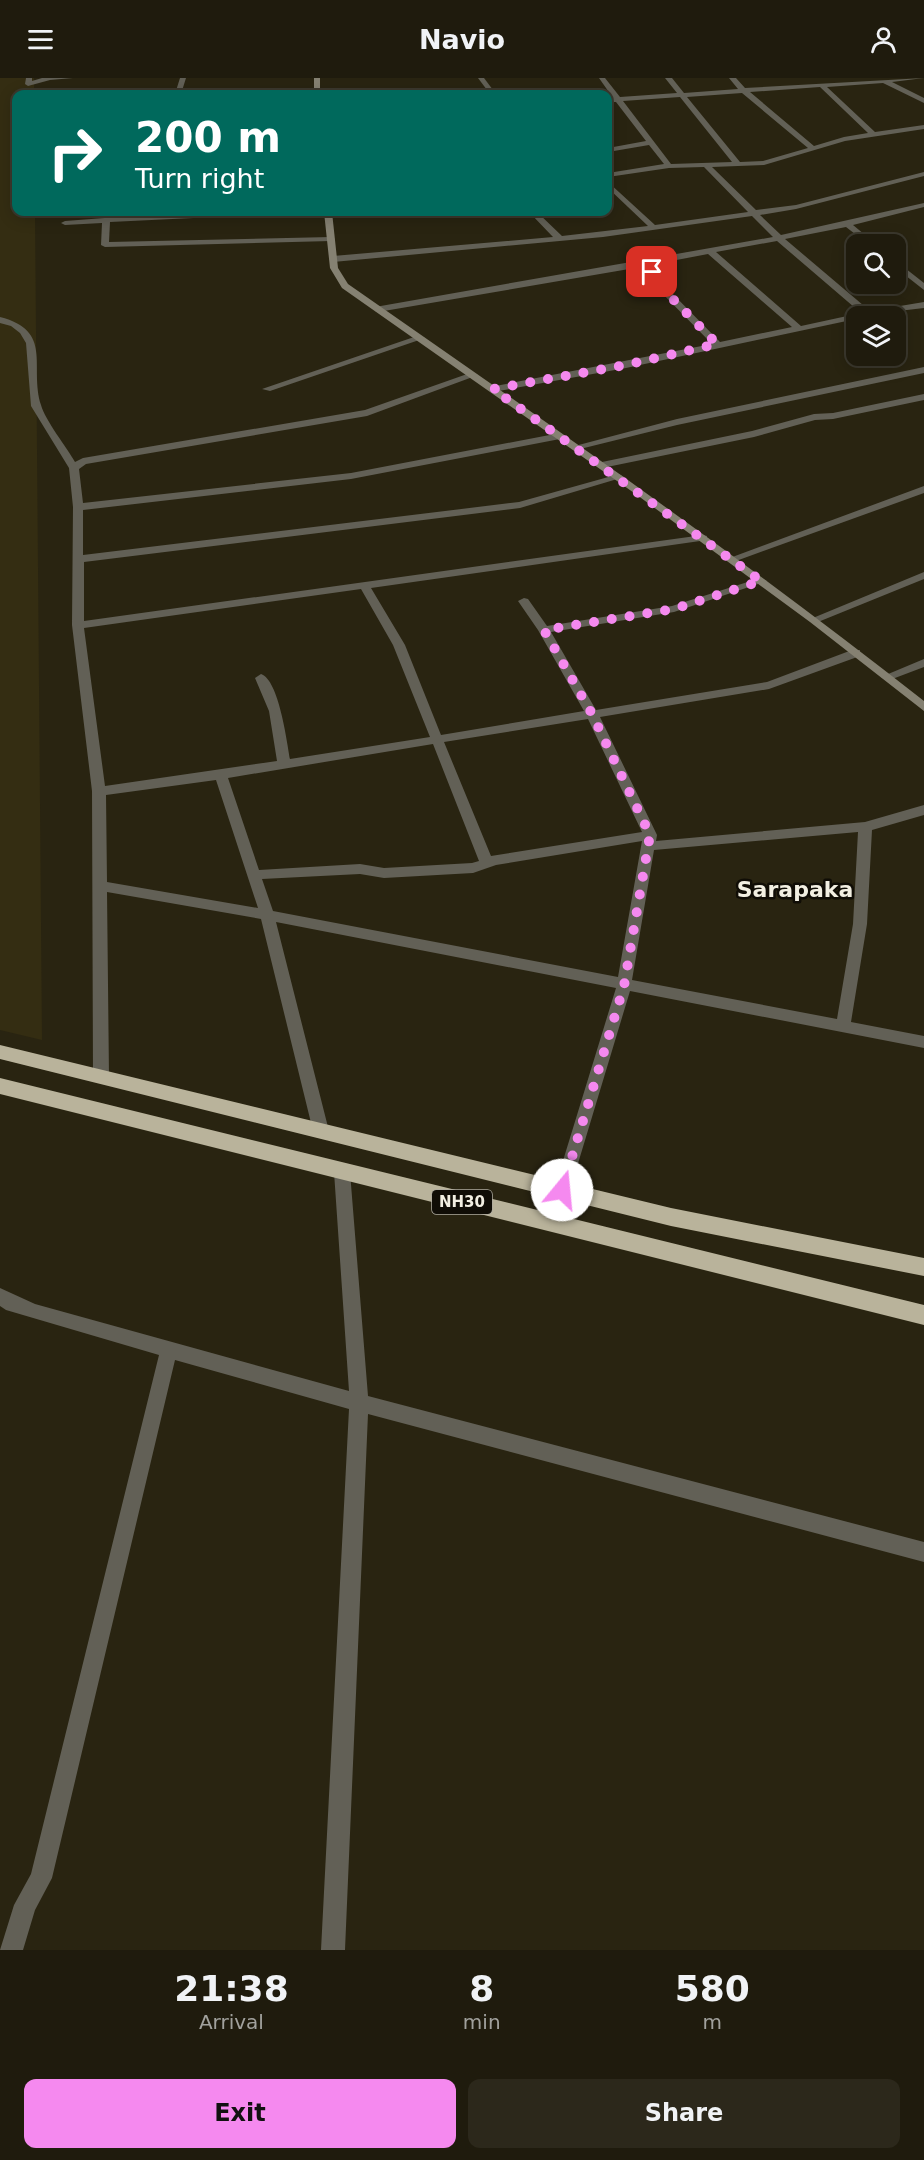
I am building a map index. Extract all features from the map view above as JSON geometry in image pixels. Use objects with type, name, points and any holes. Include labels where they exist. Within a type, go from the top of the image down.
[{"type":"highway","points":[[0,1052],[671,1217],[924,1267]]},
{"type":"highway","name":"NH30","points":[[0,1086],[924,1315]]},
{"type":"main road","points":[[328,216],[334,268],[345,286],[602,465],[732,559],[856,652],[924,707]]},
{"type":"street","points":[[28,78],[28,84],[50,78],[70,78]]},
{"type":"street","points":[[668,78],[738,164]]},
{"type":"street","points":[[732,78],[744,91],[814,148]]},
{"type":"street","points":[[612,100],[921,78]]},
{"type":"street","points":[[884,81],[924,101]]},
{"type":"street","points":[[821,85],[874,135]]},
{"type":"street","points":[[612,92],[669,166]]},
{"type":"street","points":[[612,174],[669,166],[764,164],[844,139],[924,127]]},
{"type":"street","points":[[612,149],[651,142]]},
{"type":"street","points":[[705,164],[780,239],[859,306]]},
{"type":"street","points":[[333,259],[560,239],[751,212],[831,200],[924,174]]},
{"type":"street","points":[[612,188],[652,226]]},
{"type":"street","points":[[378,309],[638,266],[849,226],[924,205]]},
{"type":"street","points":[[65,223],[191,216]]},
{"type":"street","points":[[537,216],[560,239]]},
{"type":"street","points":[[106,220],[105,245],[331,239]]},
{"type":"street","points":[[849,226],[859,234]]},
{"type":"street","points":[[710,251],[798,328]]},
{"type":"street","points":[[638,266],[652,272],[659,285],[717,344]]},
{"type":"street","points":[[906,272],[924,287]]},
{"type":"street","points":[[906,308],[924,305]]},
{"type":"street","points":[[493,389],[626,365],[846,318]]},
{"type":"street","points":[[0,320],[14,324],[24,331],[31,343],[36,406],[74,468],[78,507],[78,625],[99,791],[101,1077]]},
{"type":"street","points":[[267,389],[420,338]]},
{"type":"street","points":[[576,447],[688,420],[924,370]]},
{"type":"street","points":[[74,468],[83,461],[367,413],[473,375]]},
{"type":"street","points":[[602,465],[754,435],[814,417],[833,416],[924,397]]},
{"type":"street","points":[[78,507],[351,476],[560,436]]},
{"type":"street","points":[[77,559],[520,505],[619,477]]},
{"type":"street","points":[[732,559],[924,489]]},
{"type":"street","points":[[78,625],[703,538]]},
{"type":"street","points":[[814,620],[924,575]]},
{"type":"street","points":[[544,630],[674,609],[761,581]]},
{"type":"street","points":[[365,586],[399,645],[487,864]]},
{"type":"street","points":[[524,602],[544,630],[592,714],[649,840],[624,986],[562,1190]]},
{"type":"street","points":[[99,791],[221,775],[769,685],[856,652]]},
{"type":"street","points":[[887,677],[924,663]]},
{"type":"street","points":[[261,678],[275,711],[284,763]]},
{"type":"street","points":[[221,775],[267,915],[321,1131]]},
{"type":"street","points":[[254,875],[360,869],[384,873],[473,868],[494,860],[649,840],[865,826],[924,810]]},
{"type":"street","points":[[843,1028],[860,924],[865,826]]},
{"type":"street","points":[[99,886],[267,915],[624,986],[924,1042]]},
{"type":"street","points":[[333,1950],[358,1403],[342,1172]]},
{"type":"street","points":[[0,1296],[12,1304],[35,1311],[358,1403],[924,1552]]},
{"type":"street","points":[[10,1950],[25,1905],[41,1878],[170,1349]]},
{"type":"shaded area","points":[[0,78],[34,78],[34,90],[12,90],[12,216],[35,216],[42,1040],[0,1030]]},
{"type":"district","name":"Sarapaka","points":[[795,889]]},
{"type":"route","points":[[562,1190],[624,986],[650,835],[592,714],[544,630],[674,609],[761,581],[493,389],[626,365],[717,344],[659,285],[652,272]]}]
